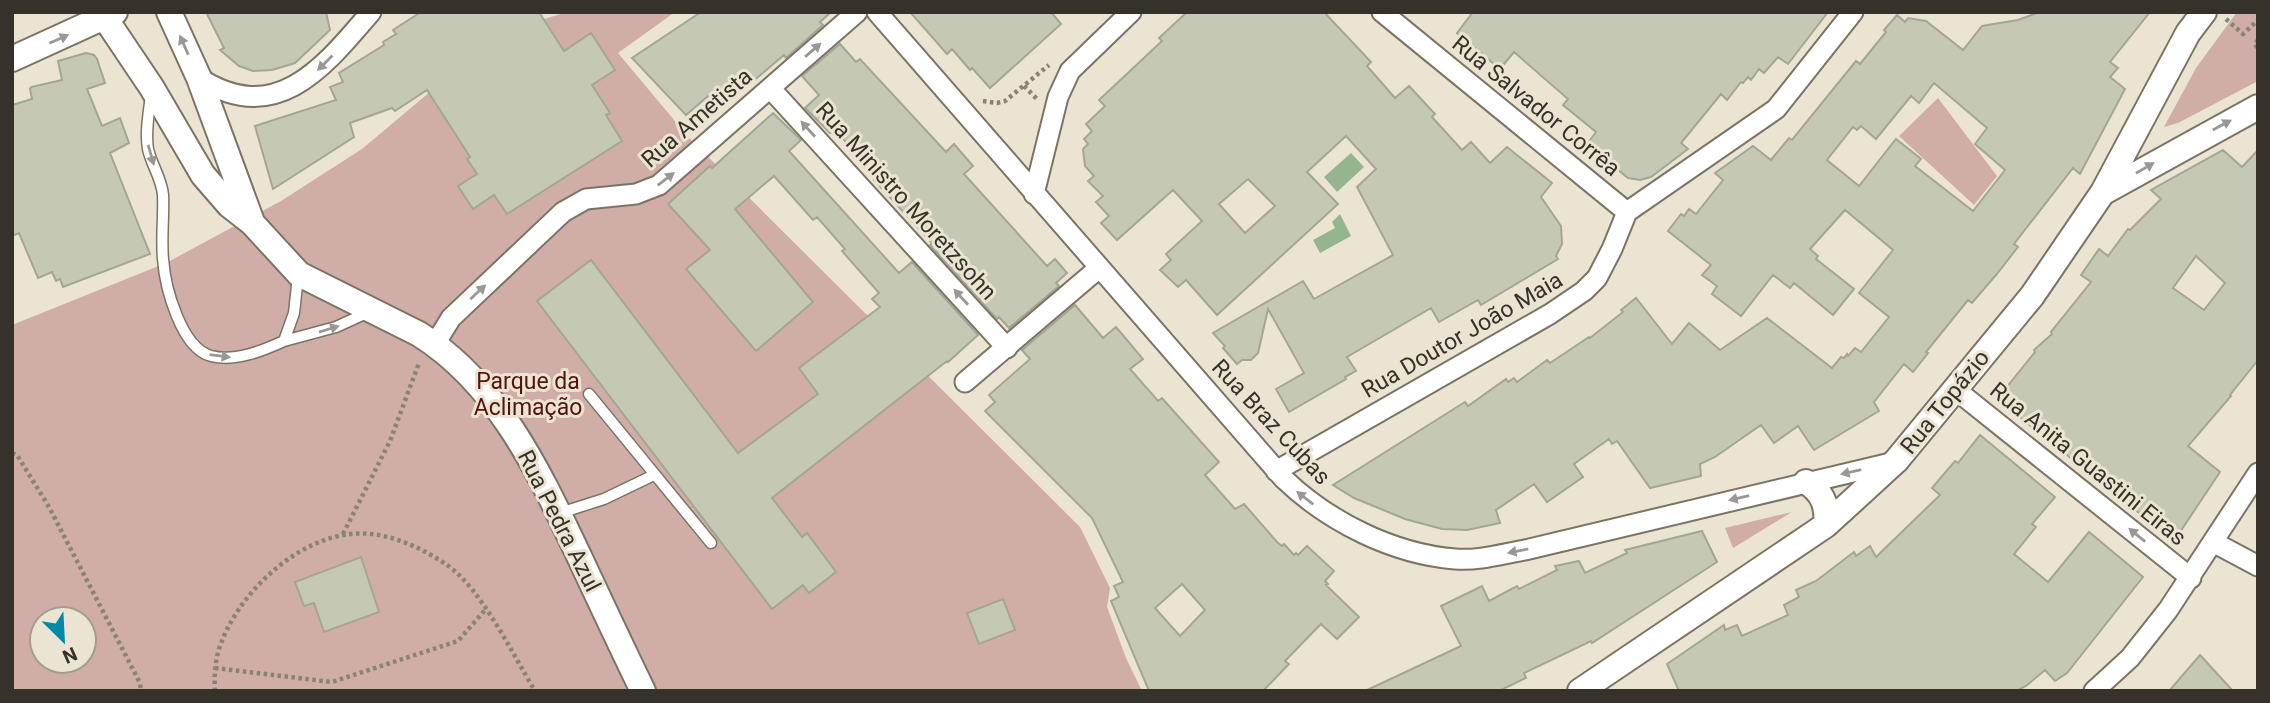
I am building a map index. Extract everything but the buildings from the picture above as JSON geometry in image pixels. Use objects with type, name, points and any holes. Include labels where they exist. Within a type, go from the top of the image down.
[{"type":"street","points":[[169,12],[199,78],[252,223]]},
{"type":"street","name":"Rua Ametista","points":[[435,344],[451,318],[563,212],[586,200],[636,194],[654,188],[856,12]]},
{"type":"street","name":"Rua Braz Cubas","points":[[877,12],[1276,471],[1297,492],[1319,508],[1386,542],[1457,559],[1489,557],[1896,461]]},
{"type":"street","points":[[1034,194],[1058,97],[1070,71],[1131,12]]},
{"type":"street","name":"Rua Salvador Corrêa","points":[[1382,12],[1627,212]]},
{"type":"street","points":[[1627,212],[1776,109],[1853,12]]},
{"type":"street","points":[[12,59],[107,14]]},
{"type":"street","name":"Rua Pedra Azul","points":[[107,14],[203,175],[229,205],[252,223],[299,274],[435,344],[493,401],[547,489],[643,691]]},
{"type":"street","name":"Rua Topázio","points":[[1580,691],[1826,525],[1896,461],[2032,296],[2103,192],[2188,33],[2215,15]]},
{"type":"street","points":[[199,78],[216,89],[260,96],[301,84],[320,68],[364,16]]},
{"type":"street","name":"Rua Ministro Moretzsohn","points":[[770,88],[1007,348]]},
{"type":"street","points":[[2103,192],[2258,107]]},
{"type":"street","points":[[2143,118],[2143,134],[2148,139],[2170,146],[2187,144]]},
{"type":"street","name":"Rua Doutor João Maia","points":[[1276,471],[1550,314],[1584,291],[1597,278],[1627,212]]},
{"type":"street","points":[[965,382],[1099,268]]},
{"type":"street","name":"Rua Anita Guastini Eiras","points":[[1956,390],[2191,578]]},
{"type":"street","points":[[2094,691],[2138,650],[2191,578],[2258,472]]},
{"type":"street","points":[[1806,482],[1818,491],[1824,501],[1826,525]]},
{"type":"street","points":[[2213,542],[2258,566]]},
{"type":"lane","points":[[152,88],[148,149],[163,191],[163,260],[174,311],[196,347],[209,356],[238,356],[336,327],[372,311]]},
{"type":"lane","points":[[284,341],[294,313],[299,274]]},
{"type":"lane","points":[[589,394],[711,543]]},
{"type":"lane","points":[[559,514],[604,499],[654,475]]},
{"type":"path","points":[[2215,15],[2243,34],[2258,20]]},
{"type":"path","points":[[2258,40],[2254,44],[2258,48]]},
{"type":"path","points":[[979,99],[997,103],[1005,101],[1049,64]]},
{"type":"path","points":[[1024,86],[1037,99]]},
{"type":"path","points":[[343,535],[390,441],[419,362],[435,344]]},
{"type":"path","points":[[12,453],[17,455],[49,507],[140,682],[141,691]]},
{"type":"path","points":[[215,691],[215,668],[219,648],[229,628],[265,576],[298,552],[343,535],[367,534],[417,547],[461,576],[535,691]]},
{"type":"path","points":[[215,668],[332,682],[458,641],[485,610]]},
{"type":"green space","name":"Parque da Aclimação","points":[[567,12],[675,12],[618,53],[690,139],[1080,527],[1110,588],[1107,607],[1142,691],[12,691],[12,325],[166,263],[281,201],[362,149],[431,91],[538,21]]},
{"type":"green space","points":[[2237,12],[2258,12],[2258,81],[2178,123],[2164,127],[2196,68]]},
{"type":"green space","points":[[1938,98],[1997,176],[1974,205],[1899,136]]},
{"type":"green space","points":[[1792,512],[1733,548],[1725,528]]},
{"type":"shaded area","points":[[1351,153],[1364,167],[1337,192],[1324,177]]},
{"type":"shaded area","points":[[1340,214],[1351,236],[1320,253],[1313,240],[1335,228],[1332,222]]}]
